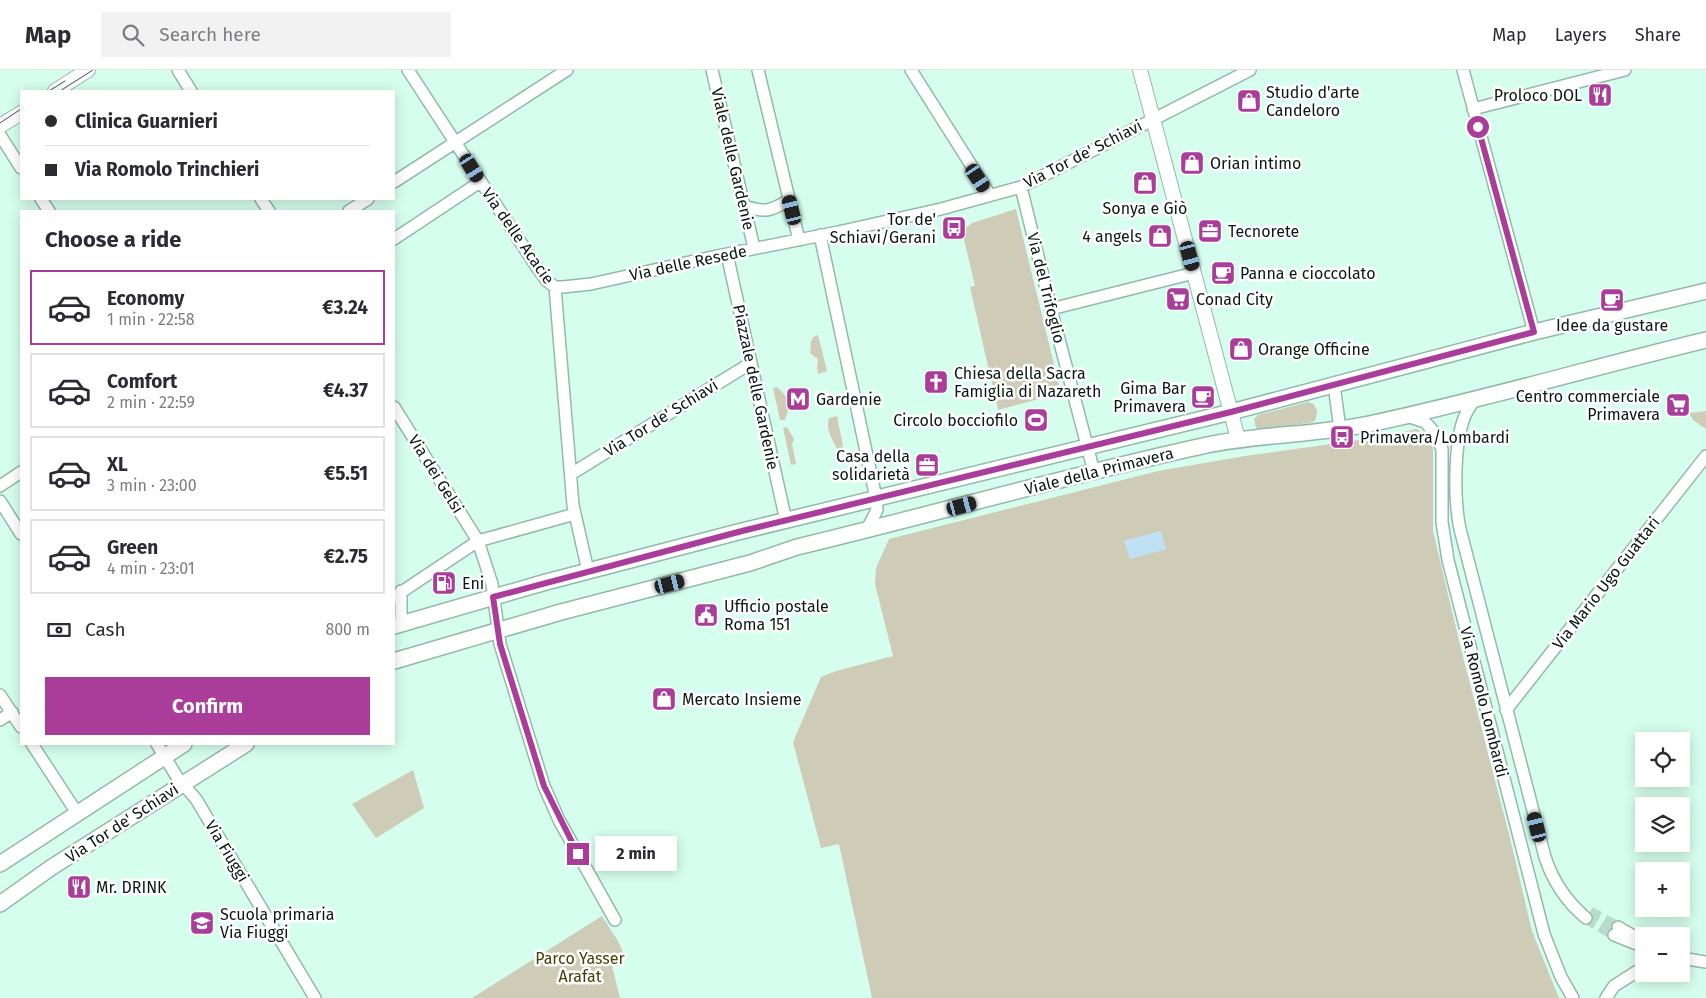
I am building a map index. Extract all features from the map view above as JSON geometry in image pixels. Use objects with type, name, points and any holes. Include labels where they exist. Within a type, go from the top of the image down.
[{"type":"main road","name":"Viale della Primavera","points":[[493,597],[876,498],[1231,412],[1534,332],[1706,291]]},
{"type":"main road","name":"Viale della Primavera","points":[[498,630],[750,563],[797,547],[1094,472],[1238,439],[1340,428],[1405,416],[1706,340]]},
{"type":"main road","points":[[398,625],[493,597]]},
{"type":"main road","points":[[395,661],[498,630]]},
{"type":"main road","name":"Via Tor de' Schiavi","points":[[0,864],[77,813],[160,750],[180,745]]},
{"type":"main road","name":"Via Tor de' Schiavi","points":[[0,904],[52,867],[244,745]]},
{"type":"street","points":[[57,90],[88,70]]},
{"type":"street","points":[[178,70],[190,90]]},
{"type":"street","name":"Via delle Acacie","points":[[408,70],[536,266],[555,287],[575,514],[588,571]]},
{"type":"street","points":[[395,181],[567,70]]},
{"type":"street","name":"Viale delle Gardenie","points":[[712,70],[754,248]]},
{"type":"street","points":[[758,70],[799,240]]},
{"type":"street","points":[[910,70],[990,195]]},
{"type":"street","points":[[1140,70],[1238,439]]},
{"type":"street","name":"Via Tor de' Schiavi","points":[[820,236],[895,220],[1021,187],[1250,70]]},
{"type":"street","points":[[1463,70],[1534,332]]},
{"type":"street","points":[[1473,109],[1625,70]]},
{"type":"street","points":[[0,126],[20,114]]},
{"type":"street","points":[[0,136],[20,166]]},
{"type":"street","points":[[395,238],[480,182]]},
{"type":"street","name":"Via del Trifoglio","points":[[1021,187],[1086,447],[1094,472]]},
{"type":"street","points":[[351,210],[366,200]]},
{"type":"street","points":[[744,206],[767,211],[789,200]]},
{"type":"street","points":[[820,236],[878,508],[866,531]]},
{"type":"street","name":"Via delle Resede","points":[[555,287],[591,284],[754,248],[820,236]]},
{"type":"street","name":"Piazzale delle Gardenie","points":[[727,254],[786,521]]},
{"type":"street","points":[[1051,309],[1194,273]]},
{"type":"street","name":"Via Tor de' Schiavi","points":[[571,474],[751,363]]},
{"type":"street","points":[[1334,385],[1340,428]]},
{"type":"street","name":"Via Romolo Lombardi","points":[[1474,400],[1464,417],[1459,439],[1457,514],[1548,867],[1556,885],[1571,904],[1588,915]]},
{"type":"street","name":"Via dei Gelsi","points":[[395,409],[478,541],[492,584],[500,644],[544,786],[564,828],[614,920]]},
{"type":"street","name":"Via Romolo Lombardi","points":[[1405,416],[1425,422],[1434,432],[1442,449],[1442,522],[1448,560],[1544,934],[1557,968],[1573,998]]},
{"type":"street","name":"Via Mario Ugo Guattari","points":[[1506,710],[1706,456]]},
{"type":"street","points":[[0,486],[20,473]]},
{"type":"street","points":[[0,501],[20,532]]},
{"type":"street","points":[[398,625],[398,594],[478,541],[575,514]]},
{"type":"street","points":[[0,695],[20,725]]},
{"type":"street","points":[[0,720],[12,712]]},
{"type":"street","points":[[33,745],[77,813]]},
{"type":"street","name":"Via Fiuggi","points":[[160,750],[182,784],[196,799],[315,998]]},
{"type":"street","points":[[1616,931],[1635,942]]},
{"type":"street","points":[[1690,959],[1706,962]]},
{"type":"street","points":[[1606,998],[1614,986],[1635,973]]},
{"type":"green space","points":[[1016,209],[1061,393],[998,410],[970,287],[975,286],[962,231],[972,223]]},
{"type":"green space","points":[[818,335],[827,371],[818,374],[818,359],[810,353],[812,340]]},
{"type":"green space","points":[[777,387],[788,402],[785,420],[780,420],[773,388]]},
{"type":"green space","points":[[1308,402],[1314,404],[1317,411],[1316,419],[1313,422],[1261,431],[1256,428],[1254,419],[1258,415]]},
{"type":"green space","points":[[1706,411],[1706,429],[1693,420],[1689,413]]},
{"type":"green space","points":[[837,416],[844,451],[838,451],[828,427],[829,418]]},
{"type":"green space","points":[[787,427],[794,439],[792,444],[796,464],[791,465],[783,428]]},
{"type":"green space","points":[[1416,429],[1428,437],[1432,446],[1433,531],[1532,931],[1559,998],[872,998],[839,844],[821,848],[793,742],[821,677],[836,671],[893,656],[875,584],[876,568],[889,539],[1158,471],[1245,456],[1374,438]]},
{"type":"green space","points":[[413,770],[424,808],[376,838],[352,804]]},
{"type":"green space","name":"Parco Yasser Arafat","points":[[602,916],[618,941],[624,955],[610,958],[620,998],[472,998]]},
{"type":"water","points":[[1161,531],[1166,549],[1130,559],[1124,541]]},
{"type":"tunnel","points":[[1590,912],[1618,927]]},
{"type":"tunnel","points":[[1586,918],[1614,935]]},
{"type":"tram line","points":[[62,90],[93,70]]},
{"type":"tram line","points":[[51,90],[65,81]]},
{"type":"tram line","points":[[0,123],[20,110]]},
{"type":"place","name":"Proloco DOL","points":[[1600,95]]},
{"type":"place","name":"Studio d'arte Candeloro","points":[[1249,101]]},
{"type":"place","name":"Orian intimo","points":[[1192,163]]},
{"type":"place","name":"Sonya e Giò","points":[[1145,183]]},
{"type":"place","name":"Tor de' Schiavi/Gerani","points":[[954,228]]},
{"type":"place","name":"Tecnorete","points":[[1210,231]]},
{"type":"place","name":"4 angels","points":[[1160,236]]},
{"type":"place","name":"Panna e cioccolato","points":[[1223,273]]},
{"type":"place","name":"Conad City","points":[[1178,299]]},
{"type":"place","name":"Idee da gustare","points":[[1612,300]]},
{"type":"place","name":"Orange Officine","points":[[1241,349]]},
{"type":"place","name":"Chiesa della Sacra Famiglia di Nazareth","points":[[936,382]]},
{"type":"place","name":"Gima Bar Primavera","points":[[1203,397]]},
{"type":"place","name":"Gardenie","points":[[798,399]]},
{"type":"place","name":"Centro commerciale Primavera","points":[[1678,405]]},
{"type":"place","name":"Circolo bocciofilo","points":[[1036,420]]},
{"type":"place","name":"Primavera/Lombardi","points":[[1342,437]]},
{"type":"place","name":"Casa della solidarietà","points":[[927,465]]},
{"type":"place","name":"Eni","points":[[444,583]]},
{"type":"place","name":"Ufficio postale Roma 151","points":[[706,615]]},
{"type":"place","name":"Mercato Insieme","points":[[664,699]]},
{"type":"place","name":"Mr. DRINK","points":[[79,887]]},
{"type":"place","name":"Scuola primaria Via Fiuggi","points":[[202,923]]},
{"type":"route","points":[[578,854],[544,786],[500,644],[493,597],[742,531],[1231,412],[1534,332],[1478,127]]}]
